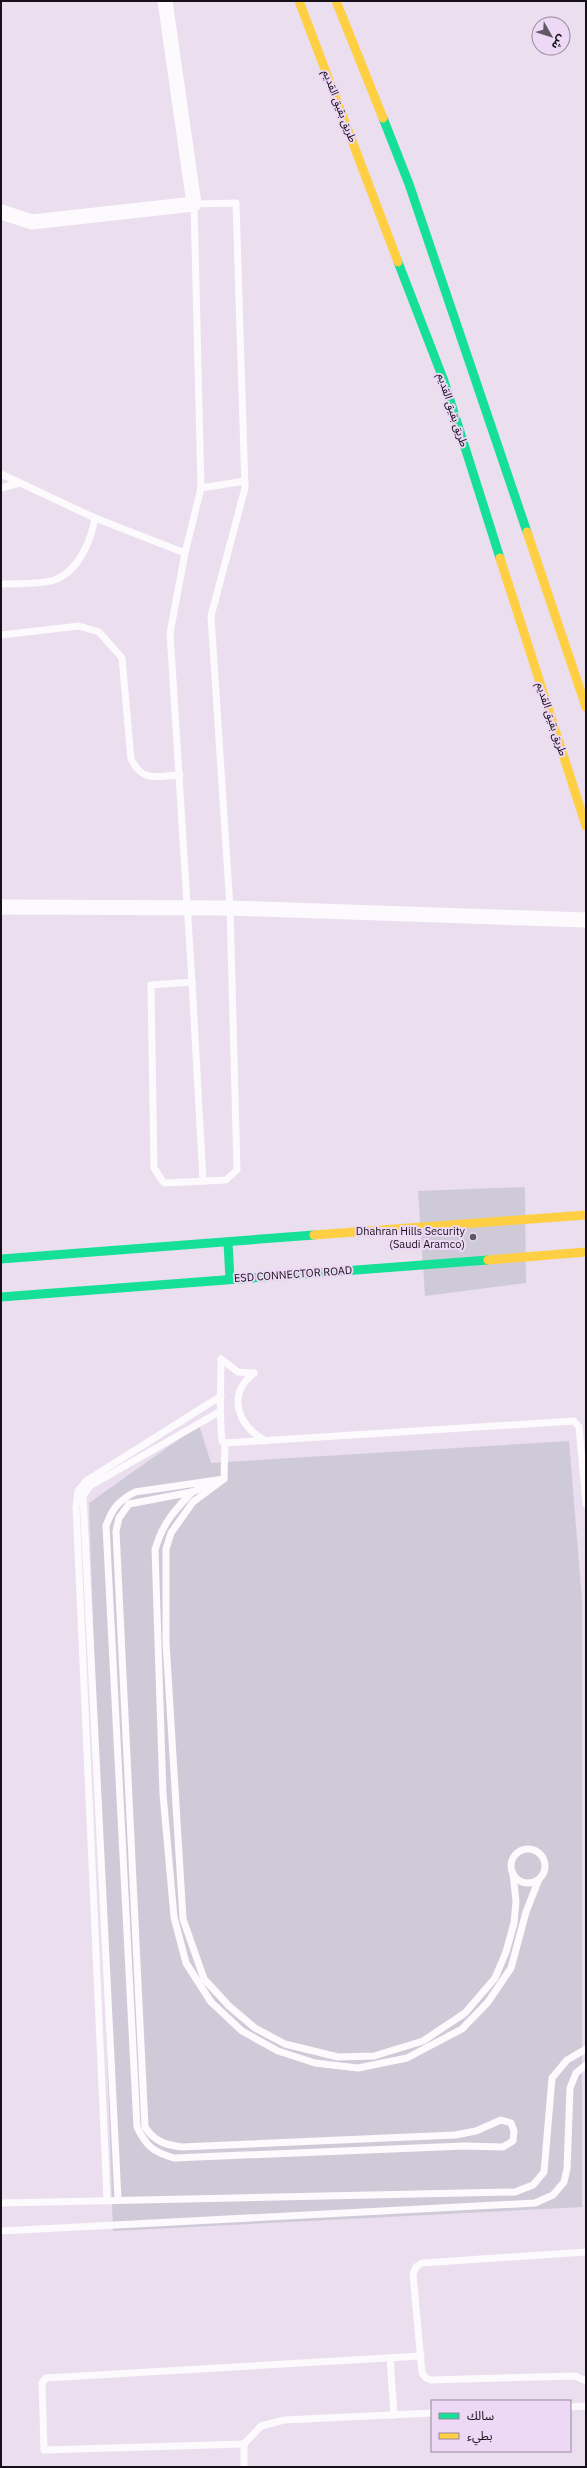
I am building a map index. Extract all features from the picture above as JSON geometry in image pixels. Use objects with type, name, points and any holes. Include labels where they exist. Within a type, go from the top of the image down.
[{"type":"main road","name":"طريق بقيق القديم","points":[[299,1],[444,381],[586,826]]},
{"type":"main road","points":[[336,1],[409,184],[586,707]]},
{"type":"main road","points":[[1,1259],[586,1215]]},
{"type":"main road","points":[[228,1243],[230,1279]]},
{"type":"main road","name":"ESD CONNECTOR ROAD","points":[[1,1297],[585,1253]]},
{"type":"street","points":[[1,212],[32,222],[194,204],[165,1]]},
{"type":"street","points":[[1,907],[230,908],[586,920]]},
{"type":"lane","points":[[192,982],[151,985],[154,1168],[164,1183],[226,1180],[237,1170],[230,908],[211,616],[245,488],[236,203],[194,204],[201,488],[185,553],[170,633],[189,908],[203,1181]]},
{"type":"lane","points":[[1,474],[95,518],[185,553]]},
{"type":"lane","points":[[201,488],[245,481]]},
{"type":"lane","points":[[1,488],[20,483]]},
{"type":"lane","points":[[1,584],[53,581],[67,573],[85,549],[92,536],[95,518]]},
{"type":"lane","points":[[1,635],[79,626],[99,632],[122,658],[131,759],[137,770],[146,777],[180,775]]},
{"type":"lane","points":[[224,1479],[224,1443],[222,1441],[219,1412],[221,1396],[221,1359],[238,1372],[254,1373],[245,1380],[242,1386],[238,1407],[239,1416],[257,1436],[266,1441]]},
{"type":"lane","points":[[107,2199],[76,1507],[78,1491],[86,1481],[221,1396]]},
{"type":"lane","points":[[118,2199],[83,1496],[90,1486],[219,1412]]},
{"type":"lane","points":[[224,1443],[574,1421],[579,1427],[586,1504]]},
{"type":"lane","points":[[224,1479],[192,1492],[129,1504],[119,1518],[116,1531],[145,2127],[152,2138],[168,2145],[182,2147],[455,2135],[476,2131],[501,2120],[511,2123],[514,2131],[513,2141],[503,2148],[464,2146],[174,2158],[158,2153],[144,2142],[137,2127],[106,1526],[111,1511],[122,1499],[134,1492],[224,1479]]},
{"type":"lane","points":[[224,1479],[193,1502],[171,1532],[166,1549],[166,1642],[183,1919],[204,1979],[229,2006],[255,2028],[285,2044],[338,2057],[374,2056],[423,2040],[465,2013],[495,1978],[506,1952],[514,1924],[516,1902],[513,1873],[512,1858],[517,1852],[531,1849],[538,1852],[545,1865],[544,1873],[539,1879],[531,1884],[517,1879],[513,1873]]},
{"type":"lane","points":[[192,1492],[172,1513],[160,1532],[155,1550],[163,1794],[174,1916],[186,1963],[211,2002],[242,2031],[278,2051],[315,2063],[358,2068],[407,2058],[462,2029],[488,2002],[511,1968],[526,1912],[539,1879]]},
{"type":"lane","points":[[1,2203],[107,2199],[515,2192],[533,2185],[544,2172],[552,2078],[567,2060],[586,2048]]},
{"type":"lane","points":[[1,2231],[535,2203],[553,2195],[564,2182],[567,2169],[570,2088],[576,2073],[586,2065]]},
{"type":"lane","points":[[586,2252],[422,2263],[416,2267],[413,2274],[422,2373],[426,2378],[431,2380],[575,2376],[586,2381]]},
{"type":"lane","points":[[244,2444],[44,2450],[42,2383],[46,2378],[421,2356]]},
{"type":"lane","points":[[390,2358],[394,2415]]},
{"type":"lane","points":[[571,2407],[586,2406]]},
{"type":"lane","points":[[244,2467],[244,2444],[261,2426],[284,2420],[431,2413]]},
{"type":"building","name":"Dhahran Hills Security (Saudi Aramco)","points":[[525,1187],[526,1283],[425,1296],[418,1191]]},
{"type":"building","points":[[199,1425],[211,1463],[569,1441],[582,1600],[582,2207],[113,2231],[89,1503]]},
{"type":"traffic: fast","points":[[383,118],[409,184],[527,532]]},
{"type":"traffic: fast","points":[[398,262],[444,381],[500,558]]},
{"type":"traffic: fast","points":[[1,1259],[314,1235]]},
{"type":"traffic: fast","points":[[228,1243],[230,1279]]},
{"type":"traffic: fast","points":[[1,1297],[488,1260]]},
{"type":"traffic: slow","points":[[299,1],[398,262]]},
{"type":"traffic: slow","points":[[336,1],[383,118]]},
{"type":"traffic: slow","points":[[527,532],[586,707]]},
{"type":"traffic: slow","points":[[500,558],[586,826]]},
{"type":"traffic: slow","points":[[314,1235],[586,1215]]},
{"type":"traffic: slow","points":[[488,1260],[586,1252]]},
{"type":"place","name":"Dhahran Hills Security (Saudi Aramco)","points":[[473,1237]]}]
